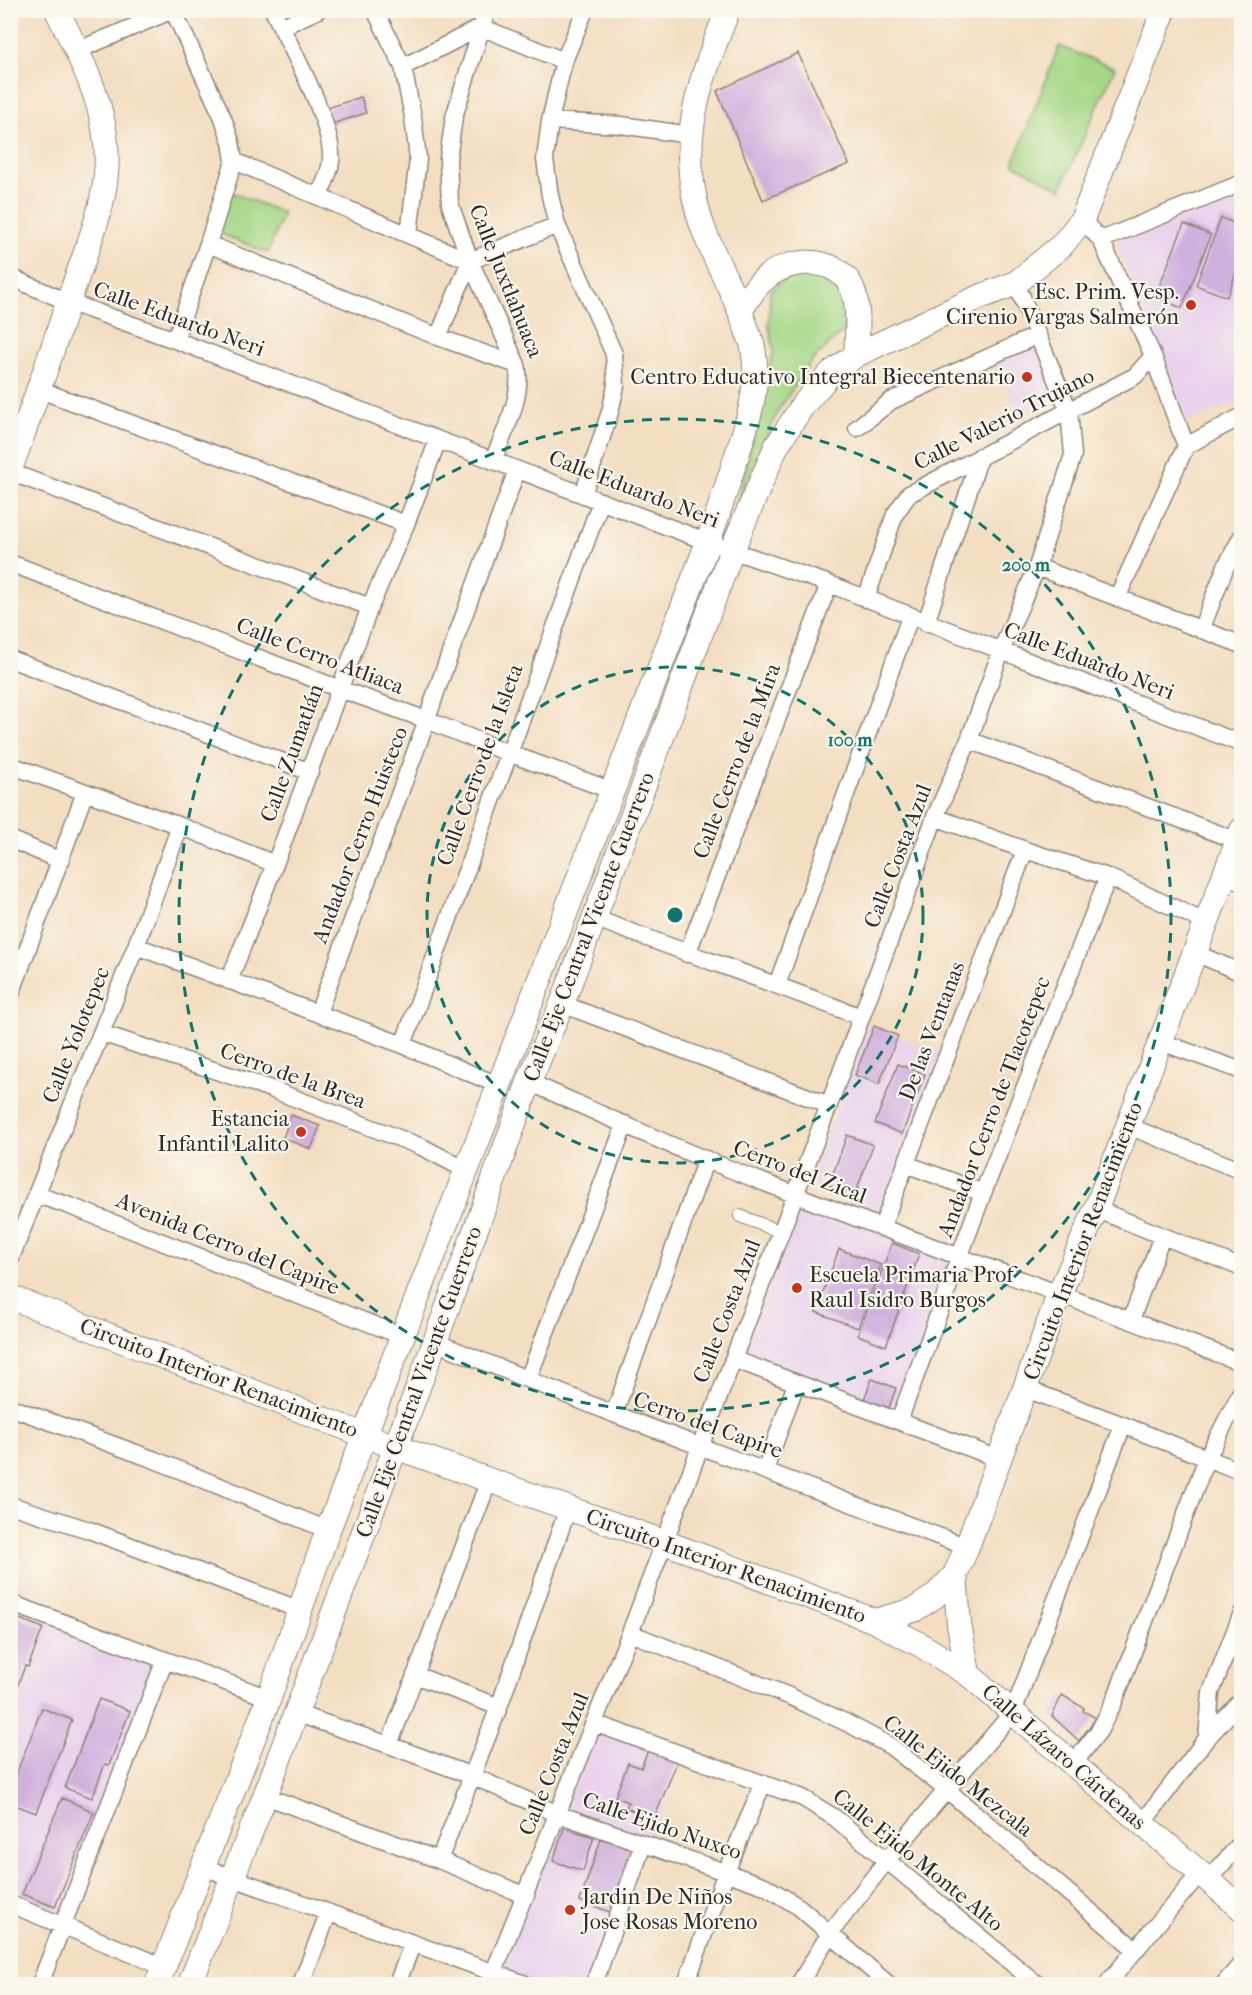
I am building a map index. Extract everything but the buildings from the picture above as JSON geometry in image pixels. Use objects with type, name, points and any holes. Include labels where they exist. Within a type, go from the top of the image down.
[{"type":"main road","points":[[10,470],[40,390],[103,202],[107,163],[105,130],[96,99],[57,10]]},
{"type":"main road","name":"Calle Eje Central Vicente Guerrero","points":[[160,1976],[269,1698],[328,1530],[708,542],[751,412],[755,378],[753,348],[740,311],[708,241],[692,192],[690,135],[696,98],[728,10]]},
{"type":"main road","name":"Calle Eje Central Vicente Guerrero","points":[[190,1984],[265,1796],[435,1342],[529,1082],[562,1004],[732,550],[776,447],[803,405],[831,373],[856,355],[977,298],[1016,283],[1062,245],[1082,220],[1164,10]]},
{"type":"main road","points":[[740,311],[761,281],[778,269],[807,262],[820,264],[838,272],[849,283],[858,311],[856,355]]},
{"type":"main road","name":"Circuito Interior Renacimiento","points":[[10,1297],[395,1447],[664,1542],[875,1621],[914,1610],[935,1596],[955,1575],[1059,1295],[1096,1209],[1206,923],[1233,879],[1240,836]]},
{"type":"main road","points":[[955,1575],[959,1624],[968,1674]]},
{"type":"main road","name":"Calle Lázaro Cárdenas","points":[[875,1621],[919,1644],[968,1674],[1242,1909]]},
{"type":"street","points":[[76,51],[173,10],[231,142],[234,160],[208,244],[174,340]]},
{"type":"street","points":[[273,10],[322,115],[329,142],[331,162],[319,196]]},
{"type":"street","points":[[281,27],[318,10]]},
{"type":"street","points":[[375,10],[403,67],[413,117],[418,159],[409,234]]},
{"type":"street","points":[[473,10],[481,27],[564,61]]},
{"type":"street","name":"Calle Juxtlahuaca","points":[[487,10],[454,117],[448,159],[450,204],[470,261],[520,376],[519,392],[493,461]]},
{"type":"street","points":[[583,495],[616,386],[614,354],[557,225],[545,159],[550,121],[564,61],[585,10]]},
{"type":"street","points":[[403,67],[481,27]]},
{"type":"street","points":[[550,121],[621,124],[690,135]]},
{"type":"street","points":[[234,160],[470,261]]},
{"type":"street","points":[[1101,240],[1242,183]]},
{"type":"street","points":[[1082,220],[1101,240],[1152,356],[1186,446]]},
{"type":"street","points":[[438,337],[470,261],[557,225]]},
{"type":"street","points":[[208,244],[438,337],[517,365]]},
{"type":"street","name":"Calle Eduardo Neri","points":[[10,277],[68,302],[708,542],[829,584],[1242,744]]},
{"type":"street","name":"Calle Costa Azul","points":[[491,1979],[630,1633],[935,817],[969,740],[1001,651],[1037,567],[1073,455],[1069,411],[1016,283]]},
{"type":"street","points":[[857,428],[891,401],[1038,335]]},
{"type":"street","name":"Calle Valerio Trujano","points":[[866,600],[896,514],[909,494],[1135,376],[1152,356]]},
{"type":"street","points":[[40,390],[406,524]]},
{"type":"street","points":[[1117,598],[1186,446],[1242,416]]},
{"type":"street","name":"Calle Zumatlán","points":[[229,981],[310,772],[370,607],[406,524],[438,440]]},
{"type":"street","points":[[777,985],[980,456]]},
{"type":"street","points":[[10,470],[370,607]]},
{"type":"street","name":"Andador Cerro Huisteco","points":[[318,1013],[518,470]]},
{"type":"street","name":"Calle Cerro de la Isleta","points":[[403,1045],[601,501]]},
{"type":"street","points":[[1202,630],[1226,566],[1242,536]]},
{"type":"street","name":"Calle Cerro Atliaca","points":[[10,563],[613,791]]},
{"type":"street","points":[[1037,567],[1242,645]]},
{"type":"street","name":"Calle Cerro de la Mira","points":[[687,954],[829,584]]},
{"type":"street","points":[[10,659],[310,772]]},
{"type":"street","points":[[969,740],[1240,836]]},
{"type":"street","points":[[10,765],[180,826],[275,864]]},
{"type":"street","points":[[10,997],[86,792]]},
{"type":"street","points":[[935,817],[1108,877],[1206,923]]},
{"type":"street","name":"Calle Yolotepec","points":[[10,1260],[136,946],[180,826]]},
{"type":"street","points":[[10,839],[61,861]]},
{"type":"street","name":"De las Ventanas","points":[[882,1227],[1025,850]]},
{"type":"street","name":"Andador Cerro de Tlacotepec","points":[[899,1420],[984,1193],[1108,877]]},
{"type":"street","points":[[594,918],[861,1017]]},
{"type":"street","points":[[136,946],[403,1045],[498,1085]]},
{"type":"street","points":[[1195,953],[1242,973]]},
{"type":"street","points":[[562,1004],[829,1105]]},
{"type":"street","name":"Cerro de la Brea","points":[[101,1033],[268,1088],[422,1147],[466,1170]]},
{"type":"street","points":[[1161,1042],[1242,1071]]},
{"type":"street","name":"Cerro del Zical","points":[[529,1082],[706,1159],[1242,1363]]},
{"type":"street","points":[[528,1379],[625,1124]]},
{"type":"street","points":[[1128,1126],[1242,1171]]},
{"type":"street","points":[[614,1414],[706,1159]]},
{"type":"street","points":[[906,1164],[984,1193]]},
{"type":"street","name":"Avenida Cerro del Capire","points":[[37,1195],[402,1336]]},
{"type":"street","points":[[1096,1209],[1242,1268]]},
{"type":"street","points":[[740,1216],[781,1232]]},
{"type":"street","points":[[1131,1320],[1161,1236]]},
{"type":"street","name":"Cerro del Capire","points":[[435,1342],[614,1414],[967,1546]]},
{"type":"street","points":[[733,1359],[999,1459]]},
{"type":"street","points":[[765,1470],[796,1384]]},
{"type":"street","points":[[1026,1389],[1242,1472]]},
{"type":"street","points":[[1074,1764],[1099,1731],[1114,1702],[1207,1458],[1242,1390]]},
{"type":"street","points":[[10,1407],[155,1460],[328,1530]]},
{"type":"street","points":[[799,1984],[830,1933],[887,1860],[1013,1712],[1122,1425]]},
{"type":"street","points":[[389,1745],[489,1480]]},
{"type":"street","points":[[10,1505],[89,1530],[300,1610]]},
{"type":"street","points":[[439,1860],[499,1707],[568,1508]]},
{"type":"street","points":[[10,1603],[269,1698]]},
{"type":"street","points":[[1207,1738],[1211,1692],[1242,1613]]},
{"type":"street","name":"Calle Ejido Mezcala","points":[[630,1633],[789,1696],[890,1746],[947,1790],[1136,1950]]},
{"type":"street","points":[[40,1984],[165,1660]]},
{"type":"street","points":[[415,1675],[499,1707]]},
{"type":"street","points":[[1142,1824],[1207,1738],[1242,1700]]},
{"type":"street","name":"Calle Ejido Nuxco","points":[[296,1713],[472,1776],[558,1814],[765,1886],[799,1907],[888,1984]]},
{"type":"street","name":"Calle Ejido Monte Alto","points":[[594,1724],[803,1798],[836,1818],[1037,1984]]},
{"type":"street","points":[[686,1984],[726,1872],[763,1783]]},
{"type":"street","points":[[265,1796],[439,1860],[526,1896]]},
{"type":"street","points":[[1107,1984],[1204,1876],[1242,1842]]},
{"type":"street","points":[[594,1984],[643,1844]]},
{"type":"street","points":[[203,1867],[412,1945],[491,1979],[525,1984]]},
{"type":"street","points":[[10,1904],[63,1924],[160,1976]]},
{"type":"street","points":[[301,1984],[328,1914]]},
{"type":"street","points":[[397,1984],[412,1945]]},
{"type":"street","points":[[1224,1984],[1242,1963]]},
{"type":"shaded area","name":"Esc. Prim. Vesp. Cirenio Vargas Salmerón","points":[[1241,192],[1241,400],[1188,422],[1116,242]]},
{"type":"shaded area","name":"Centro Educativo Integral Biecentenario","points":[[1036,339],[1060,397],[1018,415],[994,357]]},
{"type":"shaded area","points":[[869,1024],[941,1053],[881,1211],[809,1183]]},
{"type":"shaded area","points":[[803,1203],[956,1260],[897,1418],[741,1359]]},
{"type":"shaded area","points":[[10,1608],[157,1662],[59,1917],[11,1898]]},
{"type":"shaded area","points":[[594,1729],[681,1761],[651,1844],[565,1812]]},
{"type":"shaded area","name":"Jardin De Niños Jose Rosas Moreno","points":[[562,1818],[637,1846],[586,1984],[535,1984],[501,1973]]},
{"type":"green space","points":[[1059,46],[1115,68],[1061,188],[1063,190],[1013,164]]},
{"type":"green space","points":[[231,192],[283,213],[268,253],[216,232]]},
{"type":"green space","points":[[820,273],[842,287],[846,328],[811,362],[778,411],[737,503],[774,350],[769,327],[770,291],[790,276]]},
{"type":"place","name":"Esc. Prim. Vesp. Cirenio Vargas Salmerón","points":[[1191,305]]},
{"type":"place","name":"Centro Educativo Integral Biecentenario","points":[[1027,377]]},
{"type":"place","name":"Estancia Infantil Lalito","points":[[301,1132]]},
{"type":"place","name":"Escuela Primaria Prof Raul Isidro Burgos","points":[[797,1288]]},
{"type":"place","name":"Jardin De Niños Jose Rosas Moreno","points":[[570,1910]]}]
